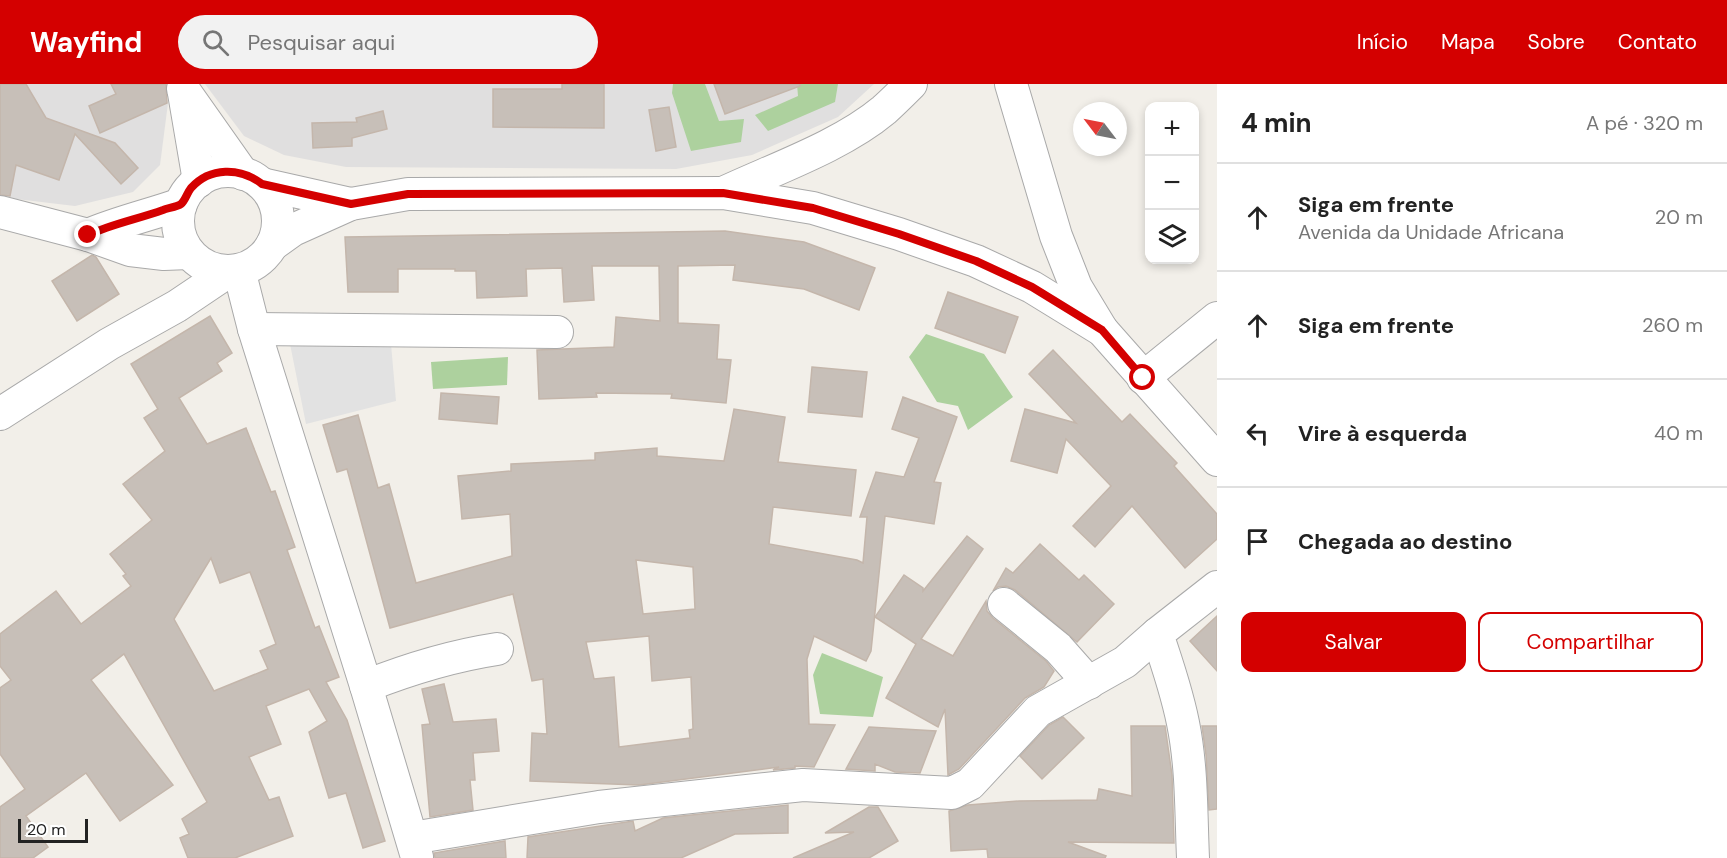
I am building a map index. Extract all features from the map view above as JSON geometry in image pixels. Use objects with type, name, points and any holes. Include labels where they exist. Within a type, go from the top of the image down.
[{"type":"street","points":[[723,193],[856,130],[884,110],[910,84]]},
{"type":"street","points":[[1011,84],[1056,236],[1076,287],[1102,330],[1217,460]]},
{"type":"street","points":[[182,86],[252,179],[270,194],[276,206],[278,220],[277,233],[272,245]]},
{"type":"street","points":[[182,86],[190,193],[178,224],[180,235],[192,256]]},
{"type":"street","points":[[88,235],[109,226],[136,219],[190,193],[220,172],[351,204]]},
{"type":"street","points":[[0,414],[142,325],[234,271],[258,261],[272,245],[292,230],[351,204],[408,194],[723,193],[813,208],[899,234],[976,261],[1032,287],[1102,330]]},
{"type":"street","points":[[0,212],[88,235],[130,250],[192,256],[217,271],[234,271]]},
{"type":"street","points":[[142,325],[192,256]]},
{"type":"street","points":[[234,271],[415,848],[599,807],[803,785],[952,793],[970,784],[1038,711],[1125,663],[1157,634],[1217,587]]},
{"type":"street","points":[[1143,378],[1217,318]]},
{"type":"street","points":[[254,329],[557,332]]},
{"type":"street","points":[[1004,604],[1058,648],[1089,683]]},
{"type":"street","points":[[1157,634],[1171,675],[1183,725],[1191,791],[1193,858]]},
{"type":"street","points":[[366,686],[439,660],[497,649]]},
{"type":"shaded area","points":[[0,84],[162,84],[168,103],[160,165],[133,192],[75,206],[16,199],[0,193]]},
{"type":"shaded area","points":[[205,84],[874,84],[838,117],[752,155],[676,169],[346,167],[284,155],[244,136]]},
{"type":"shaded area","points":[[289,339],[391,344],[396,401],[306,424]]},
{"type":"green space","points":[[673,84],[705,84],[719,121],[744,119],[741,142],[691,151],[672,93]]},
{"type":"green space","points":[[797,84],[838,84],[835,102],[768,131],[755,115],[798,96]]},
{"type":"green space","points":[[926,334],[984,354],[1013,397],[968,430],[958,406],[937,402],[909,357]]},
{"type":"green space","points":[[508,357],[507,385],[433,389],[431,362]]},
{"type":"green space","points":[[822,653],[883,677],[873,717],[820,714],[813,675]]},
{"type":"building","points":[[0,84],[26,84],[46,118],[115,143],[138,168],[121,184],[75,134],[59,180],[16,165],[10,196],[0,195]]},
{"type":"building","points":[[111,84],[166,84],[167,103],[100,133],[89,106],[116,94]]},
{"type":"building","points":[[562,84],[604,84],[604,128],[493,127],[493,89],[562,89]]},
{"type":"building","points":[[714,84],[800,84],[800,86],[725,114]]},
{"type":"building","points":[[669,107],[676,147],[656,151],[649,110]]},
{"type":"building","points":[[383,111],[387,129],[352,138],[352,146],[313,148],[312,123],[357,122],[356,118]]},
{"type":"building","points":[[725,231],[804,242],[875,268],[859,310],[804,289],[733,280],[735,265],[678,266],[678,323],[719,325],[717,359],[731,360],[726,403],[671,398],[672,394],[596,393],[597,397],[539,399],[537,350],[614,347],[616,317],[660,321],[659,266],[592,266],[594,300],[564,302],[562,268],[526,269],[527,296],[477,298],[476,271],[455,271],[455,269],[398,269],[398,292],[348,292],[345,237]]},
{"type":"building","points":[[92,255],[96,257],[119,294],[77,321],[52,281]]},
{"type":"building","points":[[948,292],[1018,317],[1005,353],[935,328]]},
{"type":"building","points":[[210,316],[232,353],[217,363],[222,371],[179,398],[207,444],[246,428],[271,492],[275,491],[295,547],[287,550],[315,628],[319,626],[339,677],[326,682],[347,720],[385,841],[363,848],[346,793],[329,798],[309,732],[327,721],[309,689],[266,706],[281,744],[249,757],[269,800],[279,797],[293,836],[235,858],[188,858],[180,838],[189,834],[182,819],[207,802],[124,654],[91,680],[173,785],[120,821],[86,773],[26,816],[48,847],[33,858],[0,858],[0,807],[25,789],[0,754],[0,688],[11,680],[0,666],[0,634],[56,591],[81,624],[131,586],[123,576],[126,574],[110,554],[152,520],[123,484],[165,451],[144,418],[158,409],[131,364]],"holes":[[[211,558],[220,583],[250,572],[276,644],[260,651],[268,669],[214,691],[174,619]]]},
{"type":"building","points":[[1053,350],[1122,422],[1130,414],[1177,463],[1174,466],[1217,514],[1217,539],[1185,568],[1132,506],[1095,547],[1073,526],[1111,486],[1066,439],[1057,473],[1011,461],[1025,409],[1076,423],[1029,374]]},
{"type":"building","points":[[812,367],[867,372],[862,417],[808,412]]},
{"type":"building","points":[[441,393],[499,397],[497,424],[439,419]]},
{"type":"building","points":[[903,397],[957,417],[934,482],[941,483],[934,524],[885,516],[871,651],[866,661],[814,636],[807,659],[809,724],[835,725],[814,767],[795,766],[795,768],[773,770],[779,767],[639,785],[530,781],[532,733],[547,734],[543,679],[532,681],[513,594],[390,628],[347,469],[337,472],[323,425],[358,415],[378,488],[389,484],[416,583],[512,556],[510,514],[462,519],[458,476],[511,471],[511,464],[595,460],[595,453],[657,448],[657,456],[724,461],[734,409],[785,417],[778,462],[856,470],[851,516],[773,507],[769,544],[863,563],[867,517],[860,517],[876,472],[904,477],[919,438],[892,429]],"holes":[[[636,560],[693,567],[695,609],[643,614]],[[649,636],[652,681],[691,677],[693,729],[689,730],[690,738],[619,747],[614,677],[594,679],[586,642]]]},
{"type":"building","points":[[967,536],[983,549],[921,639],[953,656],[986,601],[987,611],[993,618],[1046,661],[1054,671],[1044,687],[1025,698],[959,769],[948,775],[945,709],[938,727],[886,698],[916,644],[875,617],[904,575],[923,588],[923,591]]},
{"type":"building","points":[[1040,544],[1079,580],[1084,575],[1114,604],[1077,642],[1015,590],[1006,586],[998,587],[993,591],[1006,568],[1013,573]]},
{"type":"building","points":[[1217,616],[1217,671],[1190,641]]},
{"type":"building","points":[[444,684],[453,722],[496,719],[499,751],[473,753],[475,780],[470,780],[473,810],[430,817],[422,725],[430,724],[422,689]]},
{"type":"building","points":[[1063,717],[1084,738],[1042,779],[1020,756],[1049,725]]},
{"type":"building","points":[[1131,726],[1165,726],[1172,775],[1174,843],[1068,842],[1106,856],[1105,858],[988,858],[987,849],[951,851],[949,811],[968,805],[1019,801],[1097,800],[1099,789],[1132,796]]},
{"type":"building","points":[[1202,726],[1217,726],[1217,809],[1209,810]]},
{"type":"building","points":[[869,727],[936,731],[920,773],[895,772],[875,764],[875,771],[846,769]]},
{"type":"building","points":[[788,805],[788,833],[735,834],[681,858],[527,858],[528,837],[633,821],[635,831],[663,818]]},
{"type":"building","points":[[869,807],[878,807],[898,841],[869,858],[793,858],[854,832],[825,833]]},
{"type":"building","points":[[505,841],[506,858],[435,858],[434,853]]},
{"type":"route","points":[[88,235],[109,226],[181,204],[191,188],[199,181],[209,175],[232,171],[253,178],[262,184],[351,204],[408,194],[723,193],[813,208],[899,234],[976,261],[1032,287],[1102,330],[1143,378]]}]
